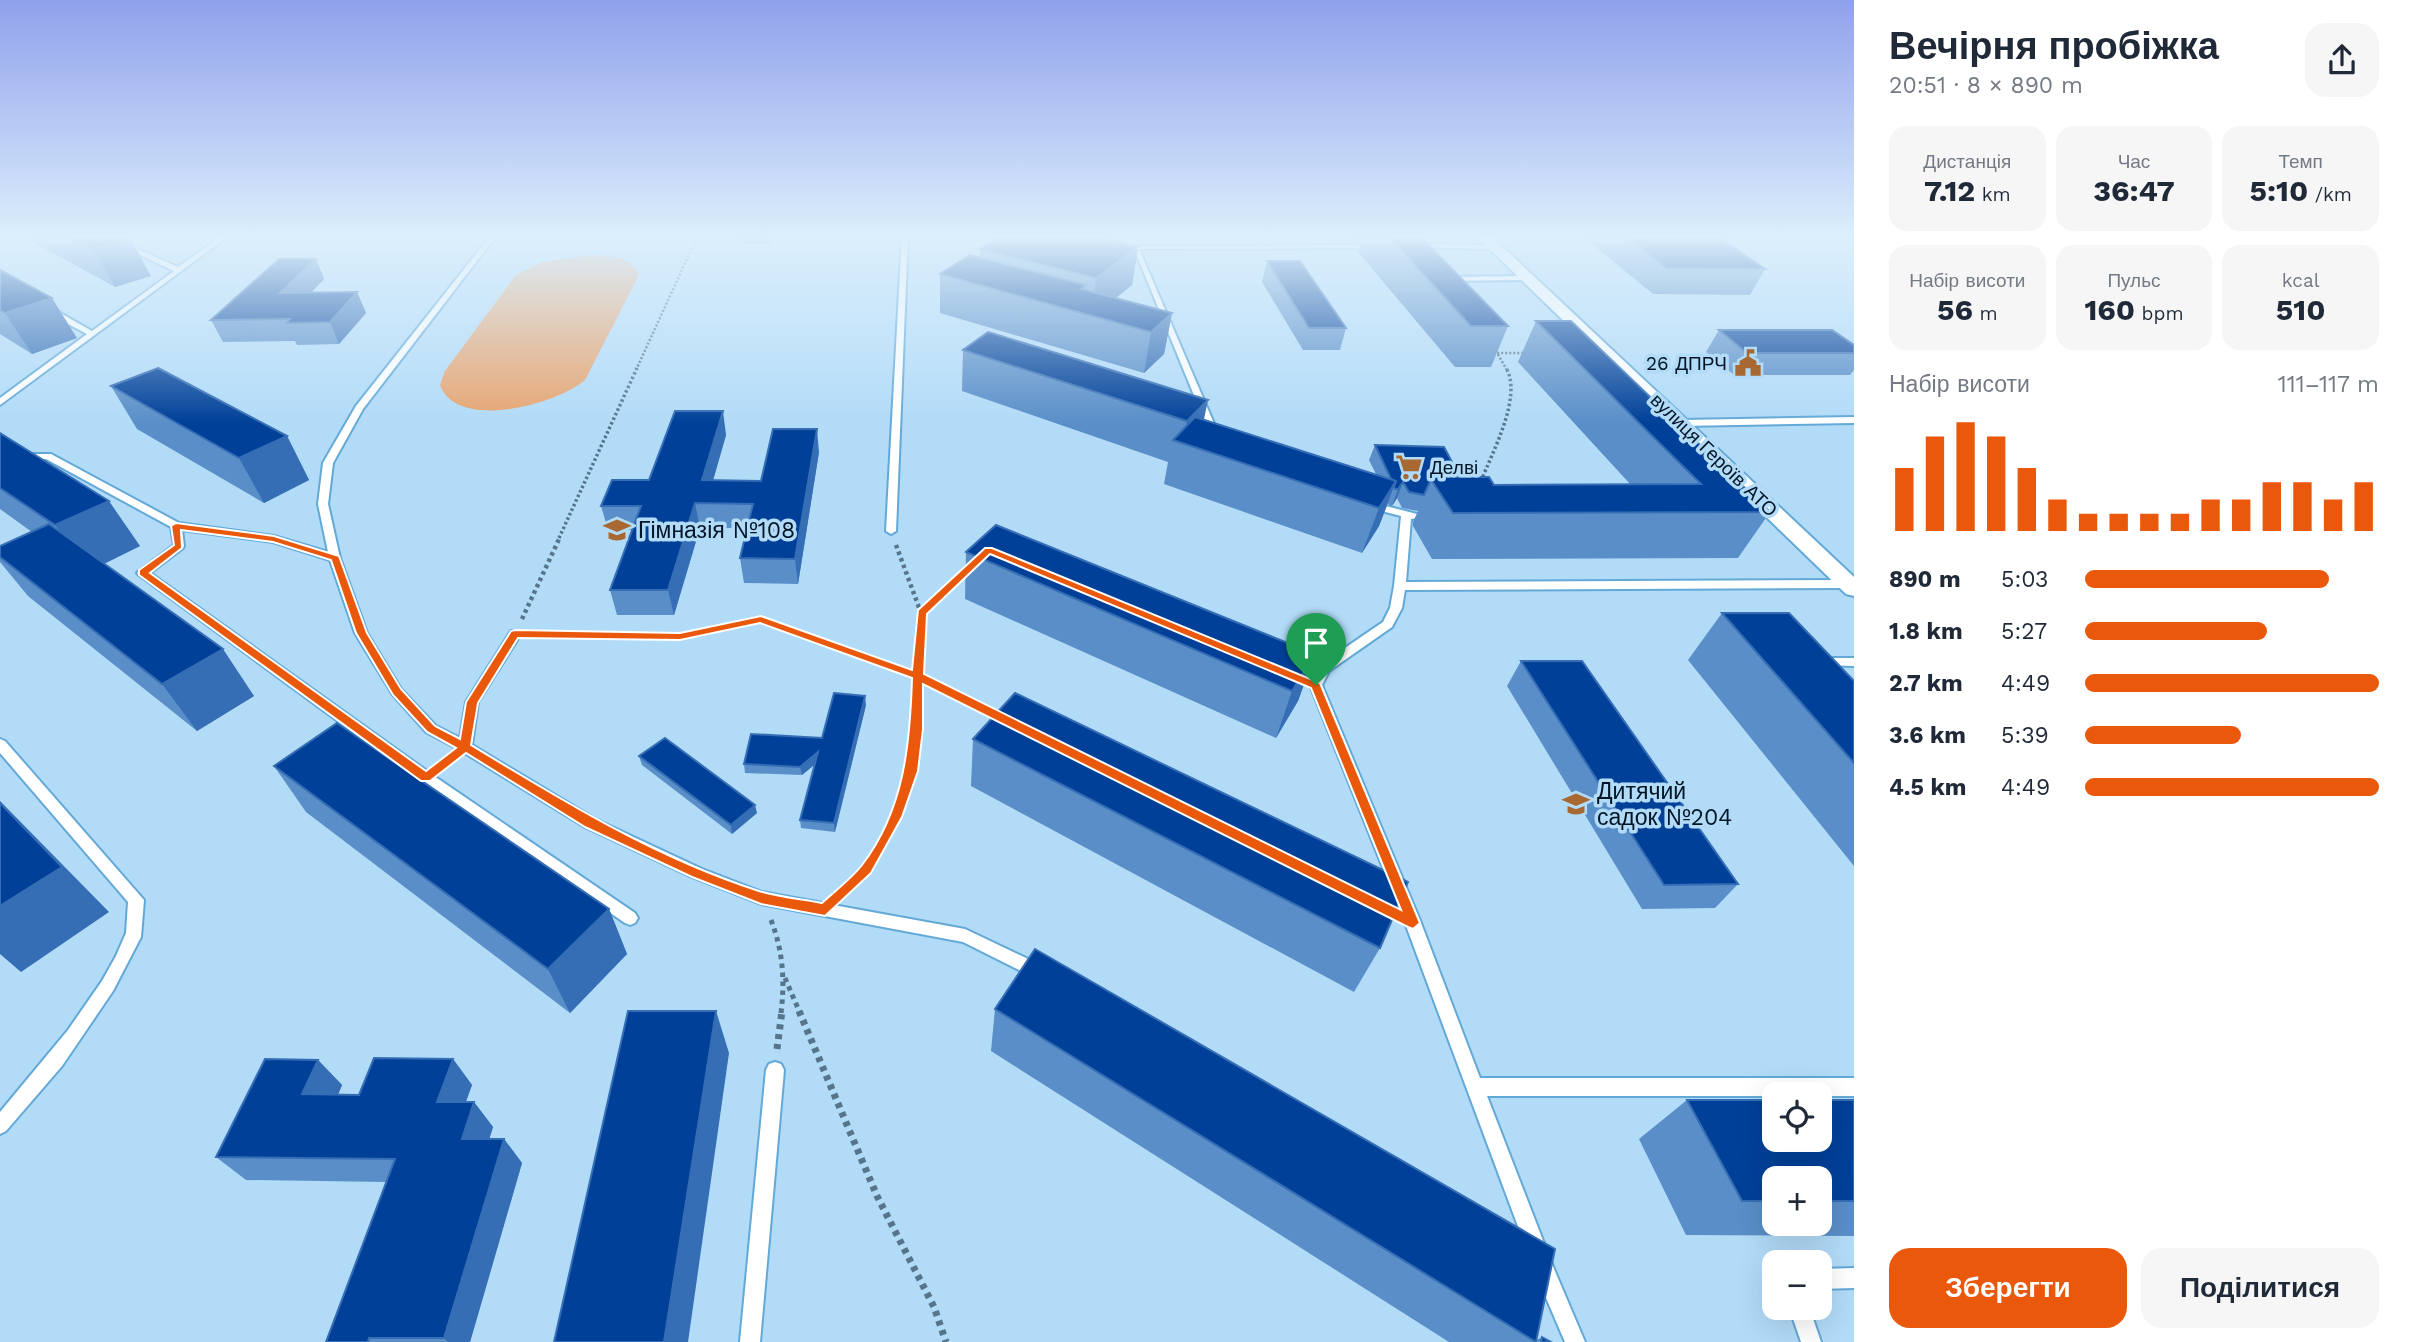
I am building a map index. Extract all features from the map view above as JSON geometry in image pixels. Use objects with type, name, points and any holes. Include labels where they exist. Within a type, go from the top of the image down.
[{"type":"street","name":"вулиця Героїв АТО","points":[[1549,298],[1851,586]]},
{"type":"lane","points":[[0,402],[141,298]]},
{"type":"lane","points":[[445,298],[359,408],[328,463],[323,504],[335,558],[361,633],[397,692],[431,729],[590,823],[696,873],[761,898],[965,936],[1014,958],[1057,982]]},
{"type":"lane","points":[[891,531],[902,298]]},
{"type":"lane","points":[[1157,298],[1216,440]]},
{"type":"lane","points":[[46,309],[92,334]]},
{"type":"lane","points":[[1163,342],[1176,345]]},
{"type":"lane","points":[[1681,423],[1854,420]]},
{"type":"lane","points":[[1201,432],[1216,440]]},
{"type":"lane","points":[[0,457],[48,456],[176,526],[274,539],[335,558]]},
{"type":"lane","points":[[1358,502],[1431,517]]},
{"type":"lane","points":[[1406,514],[1400,586],[1396,608],[1388,624],[1325,668],[1310,683],[1413,923],[1545,1272],[1575,1342]]},
{"type":"lane","points":[[176,526],[179,546],[143,573],[426,778],[630,918]]},
{"type":"lane","points":[[1400,586],[1851,586]]},
{"type":"lane","points":[[465,747],[472,702],[515,634]]},
{"type":"lane","points":[[1804,662],[1854,662]]},
{"type":"lane","points":[[0,744],[136,900],[134,935],[107,986],[67,1043],[0,1125]]},
{"type":"lane","points":[[1388,911],[1413,923]]},
{"type":"lane","points":[[750,1342],[775,1070]]},
{"type":"lane","points":[[1474,1087],[1854,1087]]},
{"type":"lane","points":[[1522,1258],[1545,1272]]},
{"type":"lane","points":[[1832,1279],[1854,1278]]},
{"type":"lane","points":[[1803,1320],[1811,1342]]},
{"type":"path","points":[[669,298],[515,634],[680,636],[761,619],[918,676],[1001,718]]},
{"type":"path","points":[[1479,485],[1507,416],[1512,378],[1497,353],[1538,353]]},
{"type":"path","points":[[825,909],[866,869],[895,817],[912,771],[917,729],[921,613],[891,531]]},
{"type":"path","points":[[921,613],[979,559]]},
{"type":"path","points":[[761,898],[779,936],[785,978],[775,1070]]},
{"type":"path","points":[[785,978],[877,1196],[934,1307],[946,1342]]},
{"type":"shaded area","points":[[499,298],[627,298],[585,380],[553,398],[509,409],[466,407],[450,399],[440,385],[445,371]]},
{"type":"building","points":[[0,298],[52,298],[5,313],[0,310]]},
{"type":"building","points":[[236,298],[352,298],[330,322],[287,323],[290,319],[211,320]]},
{"type":"building","points":[[1026,298],[1114,298],[1172,313],[1151,332]]},
{"type":"building","points":[[1290,298],[1325,298],[1346,328],[1309,328]]},
{"type":"building","points":[[1445,298],[1480,298],[1508,326],[1471,326]]},
{"type":"building","points":[[1536,321],[1571,321],[1770,512],[1453,513],[1432,477],[1489,477],[1494,485],[1701,484]]},
{"type":"building","points":[[1719,330],[1832,330],[1854,345],[1854,353],[1747,353]]},
{"type":"building","points":[[988,332],[1208,400],[1187,421],[963,350]]},
{"type":"building","points":[[158,368],[287,436],[239,458],[111,386]]},
{"type":"building","points":[[675,411],[723,411],[702,480],[761,481],[773,429],[817,429],[795,559],[740,558],[753,504],[695,503],[668,590],[610,590],[641,506],[601,506],[612,480],[649,480]]},
{"type":"building","points":[[1195,417],[1396,481],[1379,508],[1173,440]]},
{"type":"building","points":[[0,433],[109,501],[55,525],[0,488]]},
{"type":"building","points":[[1375,445],[1444,447],[1460,477],[1432,477],[1424,495],[1409,492],[1403,482],[1395,489],[1396,481],[1391,479]]},
{"type":"building","points":[[49,524],[223,649],[162,684],[0,557],[0,546]]},
{"type":"building","points":[[996,525],[1315,654],[1292,691],[966,552]]},
{"type":"building","points":[[1722,613],[1789,613],[1854,681],[1854,763]]},
{"type":"building","points":[[1521,661],[1582,661],[1738,884],[1664,885]]},
{"type":"building","points":[[834,693],[865,696],[834,823],[800,820],[818,752],[800,767],[744,764],[751,734],[822,738]]},
{"type":"building","points":[[1015,693],[1408,882],[1380,948],[973,739]]},
{"type":"building","points":[[337,723],[609,909],[548,969],[274,766]]},
{"type":"building","points":[[665,738],[755,805],[731,825],[639,756]]},
{"type":"building","points":[[0,803],[62,867],[0,906]]},
{"type":"building","points":[[1035,949],[1555,1249],[1536,1342],[995,1009]]},
{"type":"building","points":[[628,1011],[716,1011],[664,1342],[554,1342]]},
{"type":"building","points":[[374,1058],[453,1059],[437,1102],[474,1102],[462,1139],[504,1139],[444,1338],[369,1338],[368,1342],[326,1342],[395,1159],[216,1157],[265,1059],[318,1060],[302,1094],[359,1095]]},
{"type":"building","points":[[1687,1100],[1762,1100],[1762,1152],[1832,1152],[1832,1100],[1854,1100],[1854,1201],[1832,1201],[1832,1166],[1762,1166],[1762,1201],[1742,1201]]},
{"type":"place","name":"26 ДПРЧ","points":[[1748,363]]},
{"type":"place","name":"Делві","points":[[1409,467]]},
{"type":"place","name":"Гімназія №108","points":[[617,530]]},
{"type":"place","name":"Дитячий садок №204","points":[[1576,804]]},
{"type":"route","points":[[1316,685],[989,550],[921,613],[918,676],[761,619],[680,636],[515,634],[472,702],[465,747],[431,729],[397,692],[361,633],[335,558],[274,539],[176,526],[179,546],[143,573],[426,778],[465,747],[590,823],[696,873],[761,898],[825,909],[866,869],[895,817],[912,771],[917,729],[918,676],[1413,923],[1316,685]]}]
